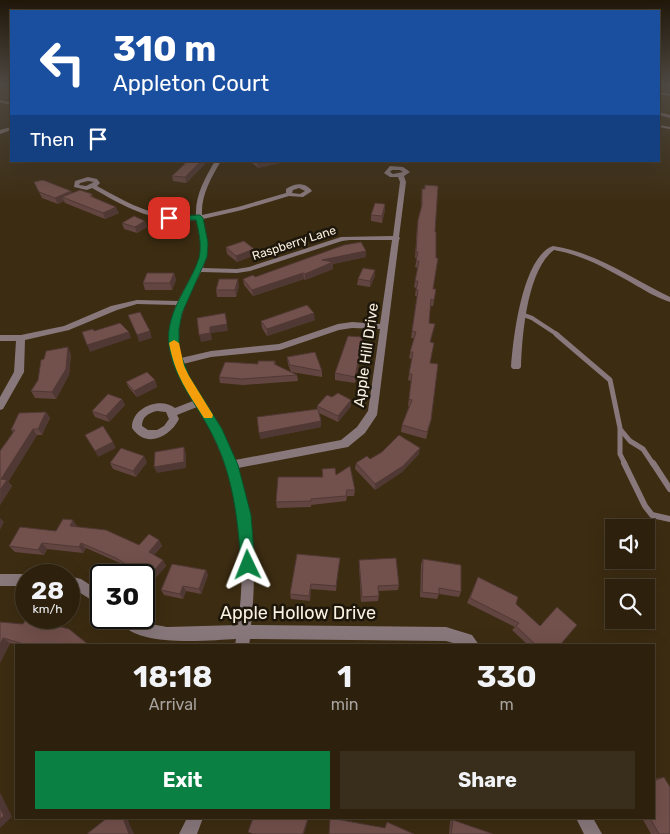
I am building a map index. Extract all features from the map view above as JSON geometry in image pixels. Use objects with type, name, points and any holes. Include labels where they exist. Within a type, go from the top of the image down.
[{"type":"street","points":[[218,162],[199,206],[204,246],[202,261],[181,303],[174,329],[174,344],[184,377],[217,432],[232,465],[242,500],[248,545],[248,581],[243,639]]},
{"type":"street","name":"Apple Hill Drive","points":[[232,465],[344,444],[361,430],[373,412],[403,182],[401,176]]},
{"type":"street","points":[[92,186],[155,216],[200,218],[289,194]]},
{"type":"street","name":"Raspberry Lane","points":[[198,270],[237,271],[250,269],[350,238],[396,238]]},
{"type":"street","points":[[516,367],[520,314],[529,285],[546,252],[553,248],[580,253],[607,264],[634,282],[670,300]]},
{"type":"street","points":[[0,338],[21,338],[66,328],[114,308],[137,302],[181,303]]},
{"type":"street","points":[[178,362],[211,354],[280,347],[338,327],[352,325],[384,326]]},
{"type":"street","points":[[0,406],[19,372],[21,338]]},
{"type":"street","points":[[173,414],[200,402]]},
{"type":"street","points":[[0,580],[15,580]]},
{"type":"street","name":"Apple Hollow Drive","points":[[142,629],[167,634],[243,639],[446,634],[467,640],[471,644]]},
{"type":"street","points":[[188,834],[195,819]]},
{"type":"street","points":[[585,819],[593,834]]},
{"type":"lane","points":[[520,314],[532,318],[552,330],[610,380],[620,428],[620,454],[645,506],[652,515],[670,519]]},
{"type":"lane","points":[[620,428],[630,441],[643,449],[670,489]]},
{"type":"building","points":[[187,162],[200,162],[185,177],[172,176]]},
{"type":"building","points":[[43,180],[71,191],[55,198],[39,192],[34,182]]},
{"type":"building","points":[[425,185],[438,186],[435,232],[436,258],[438,258],[433,289],[436,289],[434,300],[431,299],[429,323],[435,324],[430,342],[434,343],[430,363],[438,364],[431,420],[427,432],[402,425],[412,400],[409,399],[412,374],[409,374],[413,352],[410,352],[416,332],[412,331],[418,290],[416,290],[418,281],[415,281],[419,261],[416,261],[418,252],[416,252],[418,220],[422,205],[422,189],[425,189]]},
{"type":"building","points":[[80,190],[92,194],[90,196],[116,207],[103,213],[62,197]]},
{"type":"building","points":[[375,203],[385,204],[382,216],[371,215]]},
{"type":"building","points":[[134,216],[145,221],[135,227],[122,223]]},
{"type":"building","points":[[244,241],[254,249],[236,256],[226,247]]},
{"type":"building","points":[[361,242],[366,251],[322,260],[333,262],[305,274],[303,273],[252,290],[243,279],[253,275],[255,277],[344,245]]},
{"type":"building","points":[[363,268],[375,270],[370,281],[358,279]]},
{"type":"building","points":[[147,273],[174,273],[170,283],[143,283]]},
{"type":"building","points":[[219,279],[238,279],[235,290],[216,290]]},
{"type":"building","points":[[307,305],[314,313],[267,329],[261,321]]},
{"type":"building","points":[[140,312],[150,331],[137,335],[128,315]]},
{"type":"building","points":[[225,313],[227,324],[210,327],[210,333],[199,335],[197,318]]},
{"type":"building","points":[[120,323],[129,332],[87,345],[82,332],[93,329],[94,331]]},
{"type":"building","points":[[348,336],[363,337],[355,377],[335,373]]},
{"type":"building","points":[[68,347],[66,369],[52,392],[31,391],[38,380],[41,360],[44,359],[46,351]]},
{"type":"building","points":[[315,352],[322,371],[290,365],[287,357]]},
{"type":"building","points":[[258,361],[275,361],[274,364],[297,375],[242,379],[219,377],[225,362],[258,364]]},
{"type":"building","points":[[147,372],[155,380],[134,391],[126,382]]},
{"type":"building","points":[[338,393],[351,400],[338,416],[317,406],[327,395],[332,397]]},
{"type":"building","points":[[108,394],[122,399],[106,416],[92,411]]},
{"type":"building","points":[[318,409],[321,421],[259,433],[257,417]]},
{"type":"building","points":[[46,412],[38,429],[33,429],[1,479],[7,480],[0,490],[0,451],[15,430],[11,430],[19,413]]},
{"type":"building","points":[[103,426],[113,442],[95,451],[85,435]]},
{"type":"building","points":[[399,435],[420,448],[403,466],[375,484],[356,463],[367,456],[370,459],[382,452]]},
{"type":"building","points":[[184,447],[184,462],[154,467],[155,452]]},
{"type":"building","points":[[121,448],[144,456],[133,471],[110,463]]},
{"type":"building","points":[[350,466],[355,490],[347,490],[346,496],[311,499],[311,501],[276,502],[278,477],[323,477],[322,469],[335,468],[336,475]]},
{"type":"building","points":[[63,519],[73,520],[70,526],[106,530],[139,545],[149,534],[159,540],[149,552],[163,560],[155,570],[155,564],[126,564],[81,543],[79,547],[42,543],[38,550],[9,546],[20,527],[56,531]]},
{"type":"building","points":[[297,554],[340,558],[336,586],[311,584],[309,596],[290,594]]},
{"type":"building","points":[[396,558],[399,585],[378,586],[379,596],[362,597],[359,560]]},
{"type":"building","points":[[423,559],[461,565],[461,592],[439,588],[439,594],[422,592]]},
{"type":"building","points":[[172,564],[206,570],[199,589],[183,586],[180,594],[161,590]]},
{"type":"building","points":[[478,577],[518,597],[516,604],[540,626],[557,607],[577,625],[561,644],[535,644],[516,626],[519,623],[470,598]]},
{"type":"building","points":[[0,622],[15,623],[15,629],[69,629],[88,644],[24,644],[3,638],[0,645]]},
{"type":"building","points":[[664,777],[670,787],[670,834],[659,834],[651,819],[655,819],[655,781]]},
{"type":"building","points":[[0,808],[4,816],[0,819]]},
{"type":"building","points":[[106,819],[123,819],[129,834],[88,834]]},
{"type":"building","points":[[253,819],[308,819],[303,834],[253,834],[248,832]]},
{"type":"building","points":[[330,819],[336,819],[385,828],[387,822],[414,834],[329,834]]},
{"type":"building","points":[[453,820],[493,834],[451,834]]},
{"type":"slow traffic","points":[[174,343],[175,355],[184,377],[208,415]]},
{"type":"route","points":[[169,218],[200,218],[204,237],[204,252],[199,269],[177,313],[174,323],[174,350],[184,377],[210,419],[232,465],[240,491],[244,515],[248,545],[248,565]]}]
